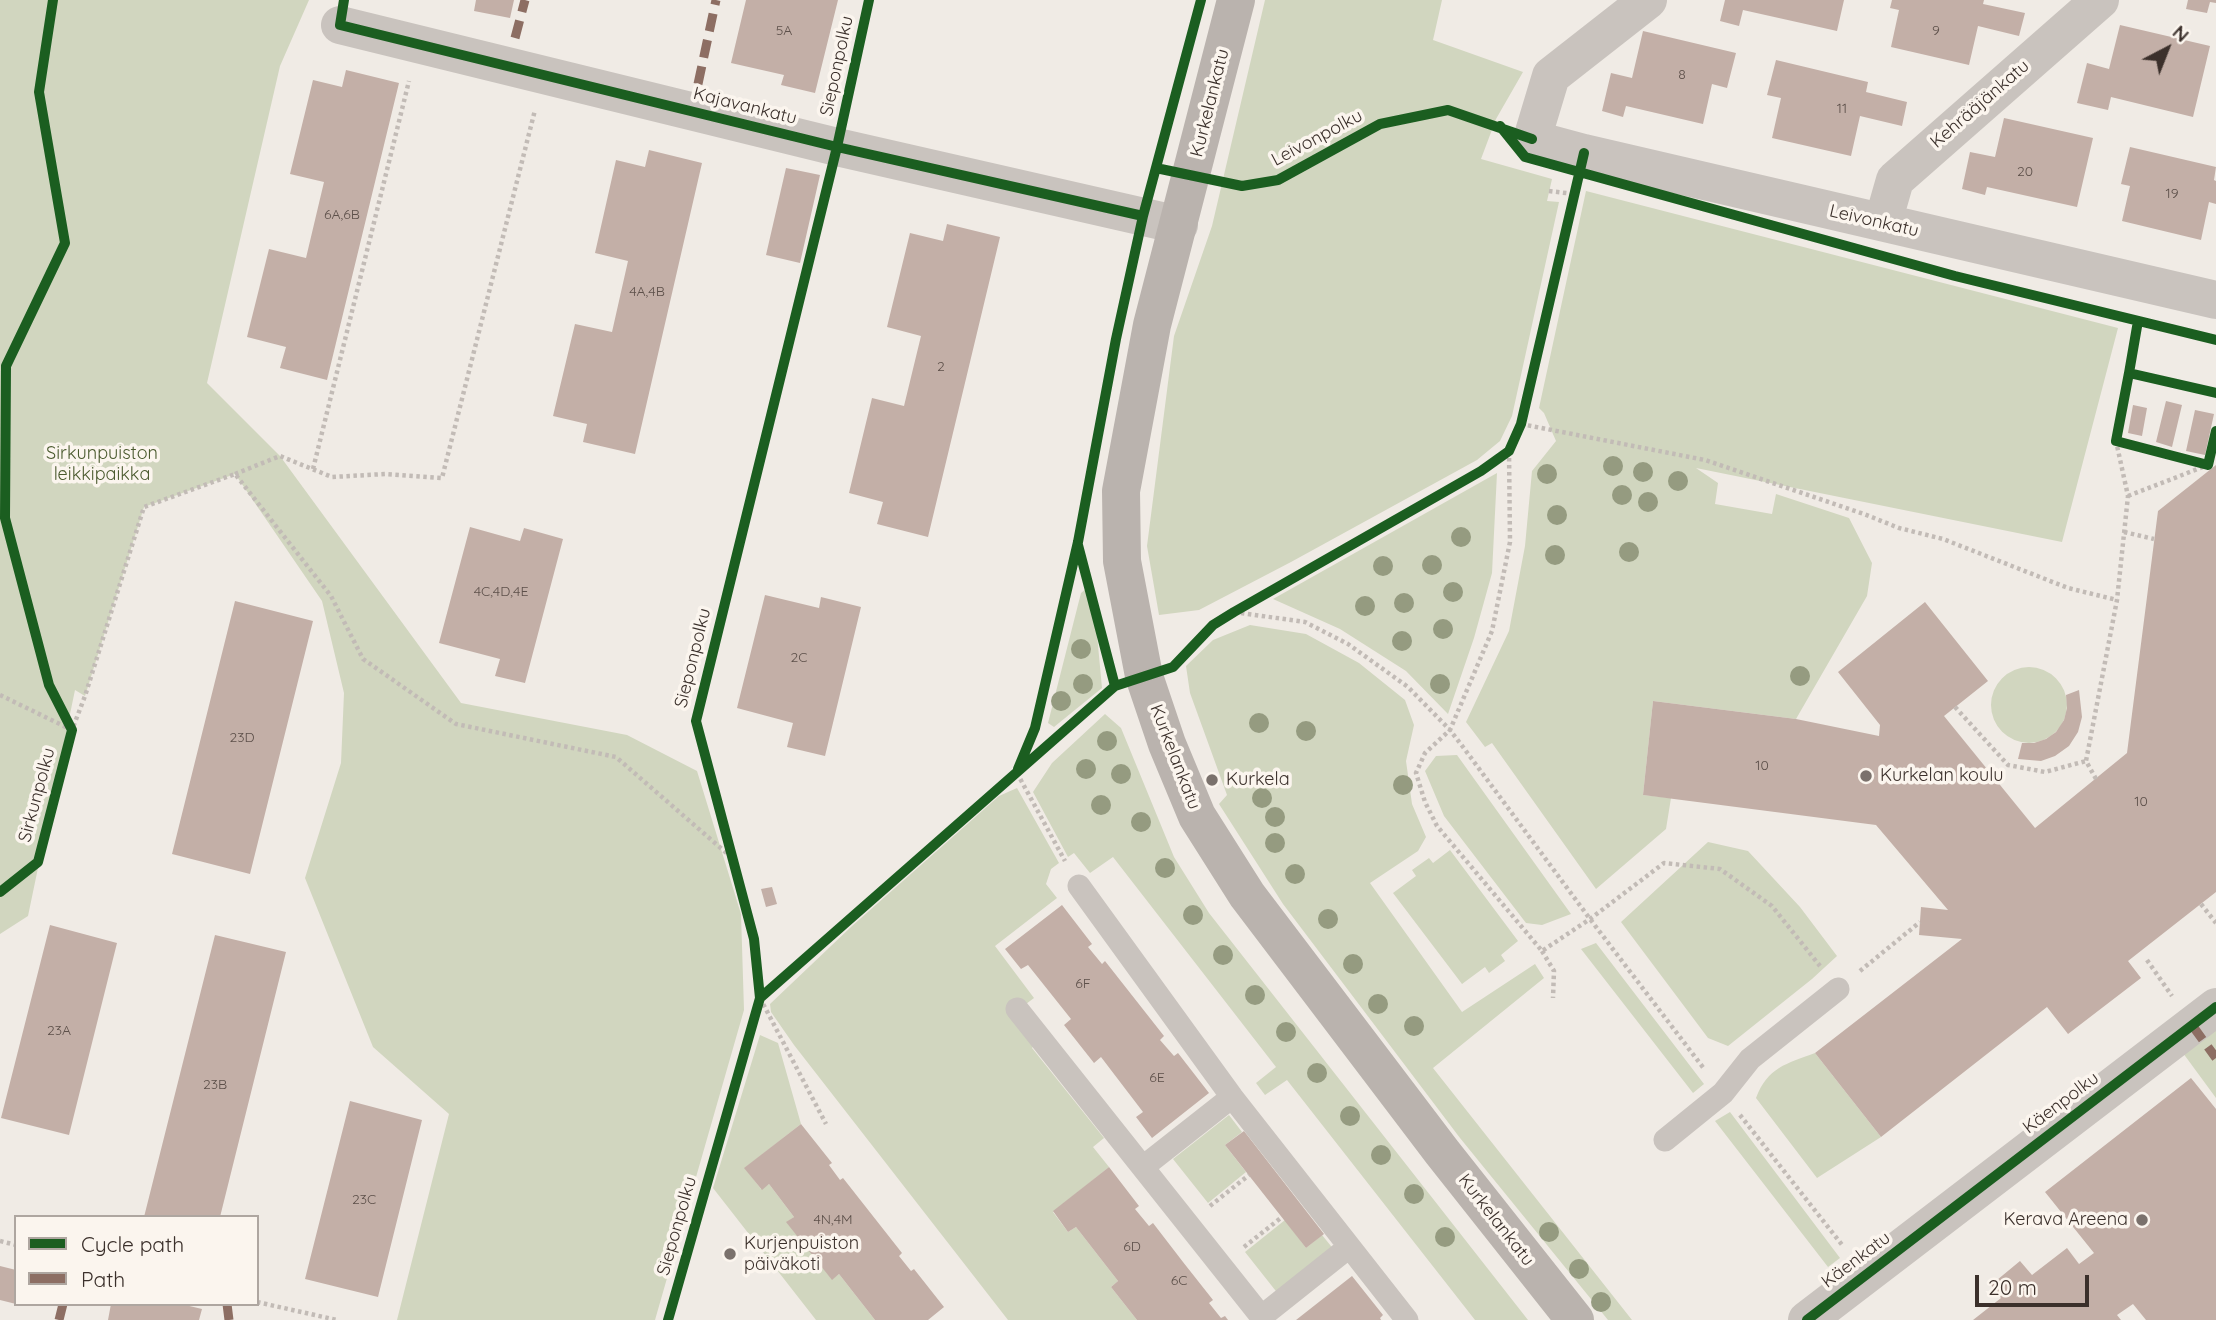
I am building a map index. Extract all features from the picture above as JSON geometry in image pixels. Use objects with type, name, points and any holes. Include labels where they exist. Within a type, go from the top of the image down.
[{"type":"street","name":"Kurkelankatu","points":[[1236,0],[1152,325],[1121,491],[1122,561],[1144,676],[1167,744],[1197,816],[1247,895],[1442,1152],[1575,1320]]},
{"type":"street","name":"Leivonkatu","points":[[1648,0],[1551,76],[1532,139],[2216,300]]},
{"type":"street","name":"Kehrääjänkatu","points":[[1883,222],[1895,180],[2100,0]]},
{"type":"street","name":"Kajavankatu","points":[[340,25],[837,147],[1179,225]]},
{"type":"street","name":"Käenpolku","points":[[1927,1228],[2216,1007]]},
{"type":"street","name":"Käenkatu","points":[[1807,1320],[1927,1228]]},
{"type":"lane","points":[[1079,886],[1232,1097],[1407,1320]]},
{"type":"lane","points":[[1665,1140],[1723,1093],[1750,1059],[1838,989]]},
{"type":"lane","points":[[1017,1009],[1262,1318],[1349,1247]]},
{"type":"lane","points":[[1143,1167],[1232,1097]]},
{"type":"path","points":[[313,469],[418,45]]},
{"type":"path","points":[[72,730],[144,507],[280,456],[332,477],[385,474],[442,478],[543,75]]},
{"type":"path","points":[[1571,208],[1584,153]]},
{"type":"path","points":[[1549,191],[1574,194]]},
{"type":"path","points":[[1524,410],[1512,441],[1510,542],[1492,631],[1450,730],[1425,753],[1416,773],[1425,802],[1437,826],[1542,951],[1554,971],[1553,998]]},
{"type":"path","points":[[2096,779],[2087,761],[2117,600],[2128,496],[2118,427]]},
{"type":"path","points":[[1512,441],[1705,460],[1899,528],[1943,539],[2068,588],[2117,600]]},
{"type":"path","points":[[2128,496],[2211,458]]},
{"type":"path","points":[[2188,460],[2211,458]]},
{"type":"path","points":[[235,474],[331,596],[363,659],[456,724],[616,757],[731,857]]},
{"type":"path","points":[[2124,532],[2154,539]]},
{"type":"path","points":[[1223,618],[1245,605]]},
{"type":"path","points":[[1234,612],[1305,622],[1348,644],[1408,687],[1450,730],[1590,919],[1865,1275]]},
{"type":"path","points":[[0,695],[72,730]]},
{"type":"path","points":[[60,707],[72,730]]},
{"type":"path","points":[[1955,707],[2008,765],[2045,772],[2087,761]]},
{"type":"path","points":[[1007,782],[1022,766],[1079,886]]},
{"type":"path","points":[[724,832],[734,869]]},
{"type":"path","points":[[1542,951],[1590,919],[1664,863],[1720,869],[1772,906],[1838,989],[1920,922]]},
{"type":"path","points":[[2201,904],[2216,923]]},
{"type":"path","points":[[757,1011],[763,991]]},
{"type":"path","points":[[763,991],[826,1124]]},
{"type":"path","points":[[1187,1224],[1249,1175]]},
{"type":"path","points":[[1220,1266],[1282,1217]]},
{"type":"path","points":[[259,1302],[337,1320]]},
{"type":"green space","name":"Sirkunpuiston leikkipaikka","points":[[0,0],[309,0],[280,66],[207,383],[280,456],[461,703],[627,735],[697,771],[741,914],[744,1010],[655,1320],[397,1320],[449,1114],[373,1047],[305,878],[341,763],[344,693],[322,601],[235,474],[144,507],[85,696],[75,690],[28,916],[0,934]]},
{"type":"green space","points":[[1265,0],[1442,0],[1433,40],[1523,72],[1496,119],[1481,159],[1552,179],[1547,201],[1559,202],[1512,416],[1500,441],[1477,460],[1199,610],[1159,615],[1147,546],[1174,336],[1212,226]]},
{"type":"green space","points":[[1586,191],[2118,328],[2062,542],[1696,468],[1718,483],[1715,504],[1772,514],[1776,494],[1849,518],[1872,563],[1867,596],[1796,719],[1653,701],[1643,795],[1671,798],[1666,829],[1596,889],[1492,743],[1485,747],[1466,722],[1509,631],[1525,546],[1532,471],[1556,441],[1544,413],[1539,408]]},
{"type":"green space","points":[[1497,473],[1492,573],[1474,638],[1448,714],[1406,671],[1340,629],[1273,599]]},
{"type":"green space","points":[[1087,588],[1093,592],[1102,688],[1054,727],[1048,723],[1081,593]]},
{"type":"green space","points":[[1250,625],[1306,634],[1359,663],[1405,700],[1414,725],[1406,761],[1412,804],[1426,837],[1418,851],[1370,883],[1462,1012],[1535,964],[1544,978],[1433,1068],[1632,1320],[1608,1320],[1460,1138],[1283,904],[1219,804],[1227,795],[1190,693],[1186,666],[1213,640]]},
{"type":"green space","points":[[2029,667],[2043,670],[2056,678],[2064,691],[2067,705],[2064,719],[2056,732],[2043,740],[2029,743],[2015,740],[2002,732],[1994,719],[1991,705],[1994,691],[2002,678],[2015,670]]},
{"type":"green space","points":[[1105,714],[1121,728],[1174,857],[1209,913],[1528,1320],[1475,1320],[1287,1080],[1265,1095],[1256,1083],[1276,1067],[1113,857],[1090,873],[1074,853],[1068,857],[1033,792],[1052,763]]},
{"type":"green space","points":[[1457,755],[1571,914],[1542,925],[1526,923],[1444,816],[1425,771],[1436,756]]},
{"type":"green space","points":[[1017,788],[1059,863],[1051,869],[1046,884],[1057,898],[995,946],[1034,998],[1014,1013],[1036,1043],[1032,1048],[1104,1138],[1093,1147],[1109,1167],[1053,1212],[1068,1232],[1076,1227],[1118,1281],[1111,1287],[1137,1320],[1008,1320],[771,1012],[770,1004],[852,926],[999,796]]},
{"type":"green space","points":[[1708,842],[1748,851],[1800,907],[1837,956],[1728,1046],[1708,1038],[1621,922]]},
{"type":"green space","points":[[1450,850],[1518,941],[1501,955],[1505,961],[1489,973],[1485,967],[1462,984],[1393,893],[1416,876],[1412,870],[1429,858],[1433,863]]},
{"type":"green space","points":[[1596,943],[1704,1084],[1693,1093],[1581,949]]},
{"type":"green space","points":[[2216,1023],[2216,1098],[2180,1049]]},
{"type":"green space","points":[[760,1035],[778,1043],[801,1124],[745,1168],[761,1189],[769,1184],[794,1217],[787,1222],[832,1279],[839,1274],[875,1320],[816,1320],[713,1188]]},
{"type":"green space","points":[[1815,1053],[1881,1137],[1817,1178],[1756,1098],[1772,1073]]},
{"type":"green space","points":[[1730,1112],[1840,1258],[1828,1267],[1715,1121]]},
{"type":"green space","points":[[1229,1115],[1242,1132],[1225,1145],[1246,1172],[1208,1203],[1173,1159]]},
{"type":"green space","points":[[1285,1220],[1306,1248],[1322,1235],[1335,1251],[1279,1295],[1245,1252]]},
{"type":"building","points":[[476,0],[514,0],[510,18],[474,11]]},
{"type":"building","points":[[746,0],[838,0],[815,93],[781,85],[784,75],[731,63]]},
{"type":"building","points":[[1725,0],[1844,0],[1837,31],[1743,10],[1739,26],[1720,21]]},
{"type":"building","points":[[1892,0],[1984,0],[1983,4],[2025,13],[2019,36],[1978,26],[1969,65],[1891,47],[1899,10],[1890,8]]},
{"type":"building","points":[[2188,0],[2216,0],[2216,3],[2210,2],[2207,13],[2186,9]]},
{"type":"building","points":[[2120,25],[2210,46],[2193,117],[2111,97],[2108,110],[2077,103],[2087,63],[2109,69]]},
{"type":"building","points":[[1643,31],[1736,53],[1727,88],[1712,84],[1703,124],[1626,106],[1623,117],[1602,111],[1611,73],[1632,78]]},
{"type":"building","points":[[1776,60],[1868,82],[1866,92],[1907,102],[1902,126],[1860,116],[1851,156],[1772,138],[1781,98],[1767,95]]},
{"type":"building","points":[[346,70],[399,83],[327,380],[280,368],[286,347],[247,337],[269,249],[306,258],[324,182],[290,174],[313,80],[342,87]]},
{"type":"building","points":[[2004,118],[2093,138],[2077,207],[1987,187],[1985,195],[1962,189],[1970,152],[1995,157]]},
{"type":"building","points":[[2130,147],[2216,167],[2216,204],[2209,202],[2201,240],[2122,221],[2130,186],[2121,184]]},
{"type":"building","points":[[649,150],[702,163],[635,454],[583,442],[587,424],[553,416],[575,324],[612,332],[628,261],[595,253],[616,160],[645,167]]},
{"type":"building","points":[[786,168],[820,175],[800,263],[766,255]]},
{"type":"building","points":[[947,224],[1000,237],[928,537],[877,524],[883,502],[849,493],[872,398],[904,406],[921,336],[887,327],[910,233],[943,241]]},
{"type":"building","points":[[2166,401],[2182,405],[2172,447],[2156,442]]},
{"type":"building","points":[[2133,405],[2147,408],[2142,436],[2128,433]]},
{"type":"building","points":[[2195,410],[2214,414],[2205,455],[2186,451]]},
{"type":"building","points":[[2216,465],[2216,892],[2128,961],[2141,978],[2068,1034],[2047,1007],[1881,1137],[1815,1053],[1962,939],[1919,935],[1921,907],[1948,910],[1876,825],[1643,795],[1653,701],[1796,719],[1879,736],[1880,725],[1838,672],[1925,602],[1988,681],[1944,716],[2035,828],[2127,753],[2158,511]]},
{"type":"building","points":[[470,527],[520,541],[524,528],[563,539],[525,683],[495,676],[500,659],[439,643]]},
{"type":"building","points":[[765,595],[819,608],[821,597],[861,607],[825,756],[787,747],[793,723],[737,708]]},
{"type":"building","points":[[235,601],[313,621],[250,874],[172,854]]},
{"type":"building","points":[[2079,690],[2082,717],[2078,732],[2069,746],[2055,756],[2041,761],[2018,759],[2022,743],[2034,743],[2056,732],[2064,720],[2066,695]]},
{"type":"building","points":[[772,887],[777,904],[766,907],[761,889]]},
{"type":"building","points":[[1062,905],[1092,944],[1088,947],[1102,964],[1105,961],[1164,1036],[1160,1040],[1174,1056],[1178,1053],[1209,1093],[1152,1138],[1136,1117],[1143,1112],[1101,1057],[1094,1063],[1064,1025],[1071,1019],[1028,965],[1021,969],[1005,949]]},
{"type":"building","points":[[50,925],[117,943],[69,1135],[1,1118]]},
{"type":"building","points":[[215,935],[286,952],[220,1215],[145,1215]]},
{"type":"building","name":"Kerava Areena","points":[[2191,1078],[2216,1109],[2216,1320],[2146,1320],[2133,1304],[2117,1315],[2121,1320],[1973,1320],[2001,1298],[1991,1285],[2020,1261],[2032,1275],[2067,1248],[2079,1264],[2094,1253],[2045,1192]]},
{"type":"building","points":[[350,1101],[422,1120],[378,1297],[305,1279]]},
{"type":"building","points":[[801,1124],[832,1163],[829,1165],[840,1180],[843,1178],[902,1253],[899,1256],[911,1271],[914,1269],[944,1307],[928,1320],[875,1320],[839,1274],[832,1280],[786,1222],[794,1217],[769,1184],[762,1190],[744,1168]]},
{"type":"building","points":[[1244,1131],[1324,1234],[1306,1248],[1225,1145]]},
{"type":"building","points":[[1109,1167],[1139,1206],[1135,1209],[1149,1226],[1153,1223],[1213,1300],[1209,1303],[1221,1318],[1225,1316],[1228,1320],[1137,1320],[1111,1287],[1118,1281],[1076,1227],[1068,1232],[1053,1211]]},
{"type":"building","points":[[0,1266],[14,1270],[14,1304],[0,1300]]},
{"type":"building","points":[[1352,1276],[1383,1315],[1381,1320],[1296,1320]]},
{"type":"building","points":[[111,1306],[189,1306],[202,1309],[199,1320],[108,1320]]},
{"type":"marked path","points":[[515,38],[525,0]]},
{"type":"marked path","points":[[698,84],[716,0]]},
{"type":"marked path","points":[[2192,1025],[2216,1058]]},
{"type":"marked path","points":[[59,1320],[62,1306]]},
{"type":"marked path","points":[[227,1306],[229,1320]]},
{"type":"cycle path","name":"Sirkunpolku","points":[[0,892],[38,862],[72,730],[49,685],[5,518],[6,366],[65,243],[39,92],[53,0]]},
{"type":"cycle path","points":[[344,0],[340,25],[837,147],[1143,216]]},
{"type":"cycle path","name":"Sieponpolku","points":[[668,1320],[760,998],[754,939],[696,721],[837,147],[869,0]]},
{"type":"cycle path","points":[[1018,769],[1035,728],[1078,542],[1116,339],[1143,216],[1201,0]]},
{"type":"cycle path","name":"Leivonpolku","points":[[1156,168],[1242,186],[1278,180],[1380,124],[1448,110],[1532,139]]},
{"type":"cycle path","points":[[1500,126],[1525,157],[1955,276],[2216,340]]},
{"type":"cycle path","points":[[760,998],[1115,686],[1173,667],[1213,625],[1481,471],[1509,451],[1521,424],[1584,153]]},
{"type":"cycle path","points":[[2138,321],[2129,373],[2216,393]]},
{"type":"cycle path","points":[[2129,373],[2116,441],[2208,465],[2216,431]]},
{"type":"cycle path","points":[[1078,545],[1115,686]]},
{"type":"cycle path","points":[[1807,1320],[2216,1007]]},
{"type":"place","name":"Kurkelan koulu","points":[[1866,776]]},
{"type":"place","name":"Kurkela","points":[[1212,780]]},
{"type":"place","name":"Kerava Areena","points":[[2142,1220]]},
{"type":"place","name":"Kurjenpuiston päiväkoti","points":[[730,1254]]}]
